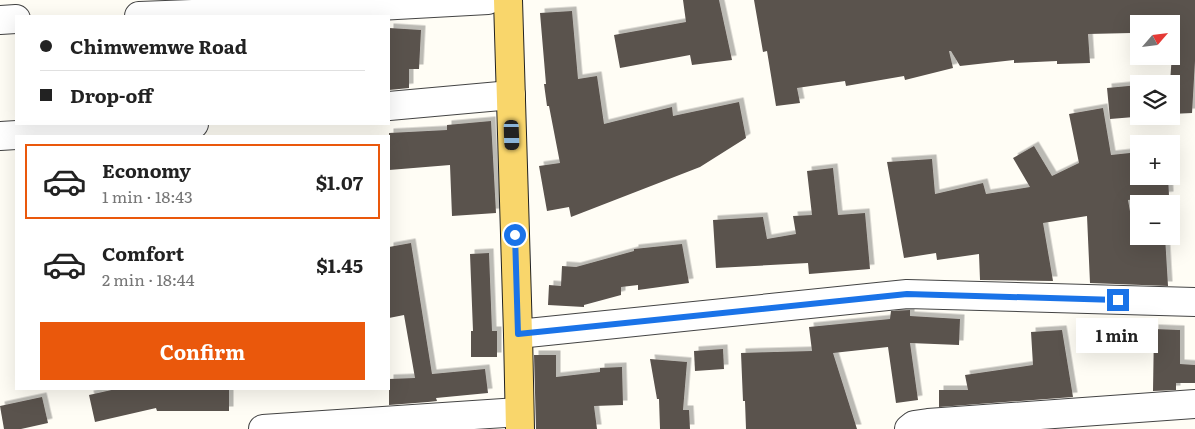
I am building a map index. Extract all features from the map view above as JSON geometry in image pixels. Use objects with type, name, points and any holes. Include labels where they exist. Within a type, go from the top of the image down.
[{"type":"main road","points":[[508,0],[519,421]]},
{"type":"street","points":[[165,15],[488,0]]},
{"type":"street","points":[[0,20],[15,19]]},
{"type":"street","points":[[390,106],[511,95]]},
{"type":"street","points":[[16,135],[178,125]]},
{"type":"street","points":[[0,136],[15,135]]},
{"type":"street","points":[[518,334],[907,294],[1195,302]]},
{"type":"street","points":[[909,429],[914,425],[928,423],[1195,404]]},
{"type":"street","points":[[263,429],[519,421]]},
{"type":"building","points":[[683,0],[719,0],[732,60],[692,65],[690,55],[620,68],[614,35],[686,22]]},
{"type":"building","points":[[754,0],[1195,0],[1195,61],[1192,113],[1180,114],[1180,75],[1171,75],[1171,65],[1180,65],[1180,15],[1130,15],[1130,33],[1088,34],[1090,63],[1057,64],[1057,61],[1014,63],[1014,60],[960,66],[951,51],[949,51],[953,68],[905,80],[904,76],[846,86],[845,81],[797,88],[800,103],[776,106],[767,51],[763,52]]},
{"type":"building","points":[[572,11],[578,79],[597,76],[604,124],[672,107],[673,116],[739,102],[746,138],[700,167],[571,217],[569,207],[547,211],[539,166],[560,163],[544,84],[546,84],[540,13]]},
{"type":"building","points":[[390,28],[421,30],[419,69],[409,69],[409,88],[390,90]]},
{"type":"building","points":[[1130,86],[1130,117],[1110,119],[1107,88]]},
{"type":"building","points":[[1103,108],[1111,155],[1130,153],[1130,185],[1168,185],[1169,195],[1130,195],[1130,200],[1128,200],[1130,245],[1166,245],[1168,286],[1090,283],[1087,216],[1043,223],[1053,281],[980,280],[979,254],[937,260],[936,253],[904,258],[887,162],[932,159],[935,194],[983,183],[986,194],[1030,187],[1013,158],[1034,146],[1052,176],[1079,163],[1069,114]]},
{"type":"building","points":[[491,121],[496,213],[452,216],[450,165],[390,170],[389,133],[447,130],[447,125]]},
{"type":"building","points":[[833,168],[838,215],[865,213],[870,269],[809,274],[808,263],[716,268],[713,220],[763,217],[767,239],[796,234],[793,216],[812,215],[807,171]]},
{"type":"building","points":[[411,243],[432,374],[485,369],[488,393],[436,398],[437,401],[389,405],[390,379],[415,378],[404,315],[390,318],[390,247]]},
{"type":"building","points":[[682,244],[689,283],[638,290],[638,285],[621,287],[621,295],[584,305],[584,307],[548,305],[549,285],[561,286],[562,266],[576,267],[634,251],[634,249]]},
{"type":"building","points":[[489,253],[492,331],[497,331],[497,357],[471,357],[471,331],[473,331],[470,254]]},
{"type":"building","points":[[910,310],[910,316],[960,319],[959,345],[910,343],[918,400],[896,403],[888,347],[833,353],[857,429],[746,429],[741,353],[812,351],[809,327],[890,319],[891,311]]},
{"type":"building","points":[[1154,329],[1180,330],[1180,364],[1195,365],[1195,383],[1176,383],[1176,390],[1153,391]]},
{"type":"building","points":[[1062,330],[1073,397],[939,407],[939,390],[968,390],[965,375],[1033,365],[1031,332]]},
{"type":"building","points":[[723,349],[724,369],[695,371],[694,351]]},
{"type":"building","points":[[534,355],[556,355],[556,377],[600,372],[600,368],[622,367],[623,405],[594,406],[597,429],[536,429]]},
{"type":"building","points":[[650,359],[687,362],[683,410],[689,410],[690,429],[660,429],[659,399],[657,399]]},
{"type":"building","points":[[112,390],[229,390],[229,411],[157,411],[156,408],[95,422],[89,395]]},
{"type":"building","points":[[42,397],[48,423],[21,429],[4,429],[0,406]]},
{"type":"route","points":[[515,235],[518,334],[907,294],[1118,300]]}]
